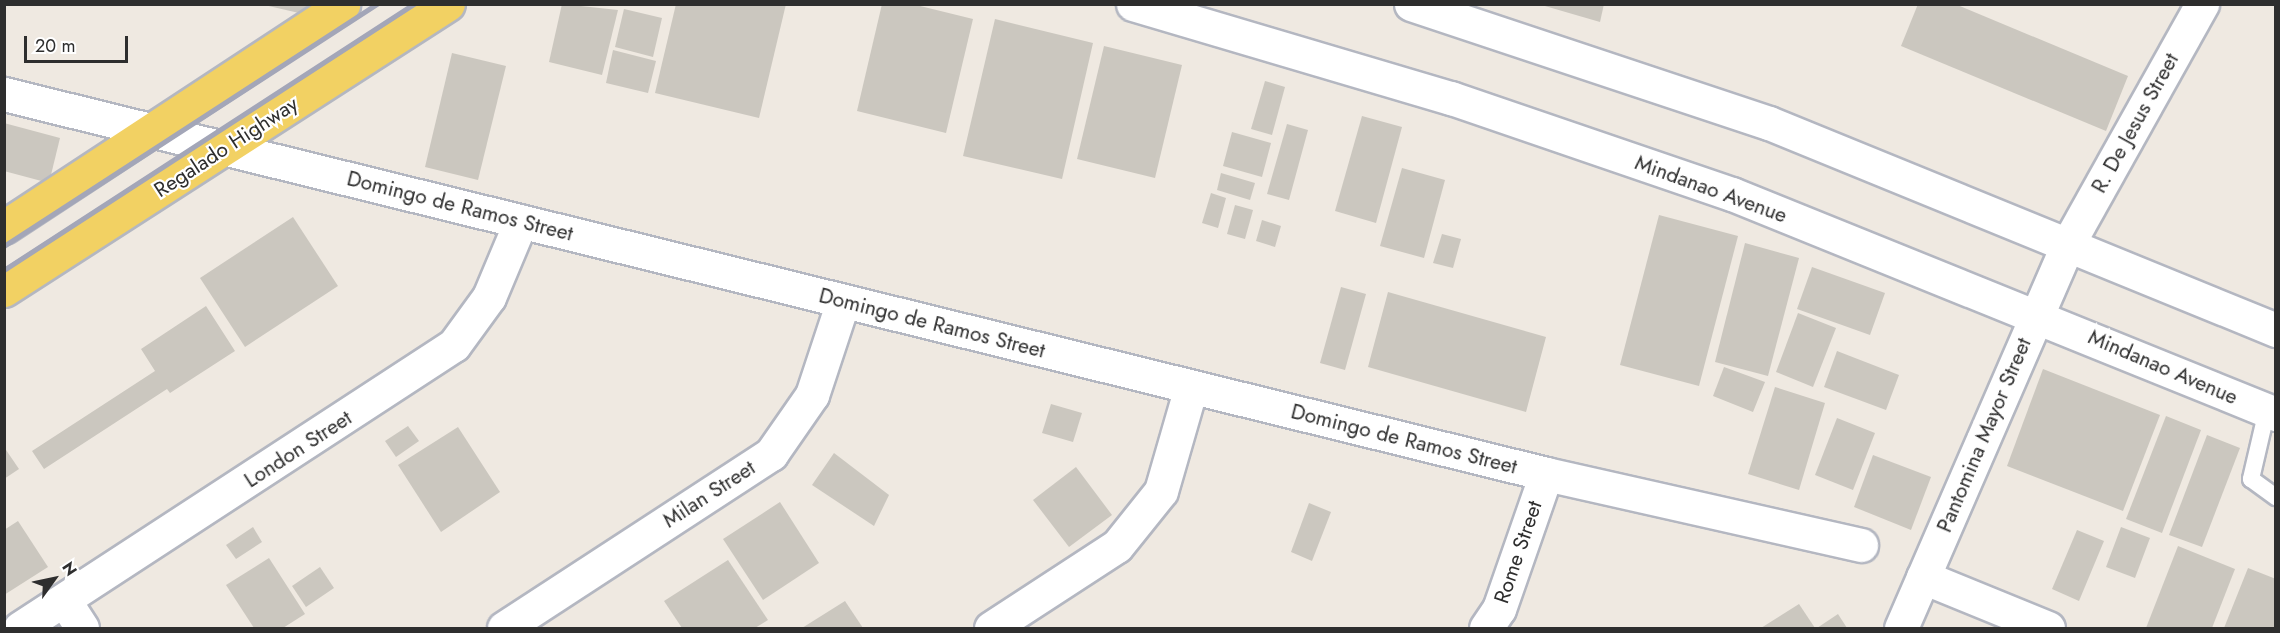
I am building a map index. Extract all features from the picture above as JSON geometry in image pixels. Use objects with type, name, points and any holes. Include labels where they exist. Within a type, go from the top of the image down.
[{"type":"main road","points":[[4,227],[343,4]]},
{"type":"main road","name":"Regalado Highway","points":[[4,290],[448,4]]},
{"type":"street","name":"Mindanao Avenue","points":[[1133,4],[1473,105],[1732,194],[2036,313],[2271,412]]},
{"type":"street","points":[[1411,4],[1769,123],[2069,242],[2276,330]]},
{"type":"street","name":"R. De Jesus Street","points":[[2069,242],[2202,4]]},
{"type":"street","name":"Domingo de Ramos Street","points":[[4,94],[154,129],[1546,474],[1861,545]]},
{"type":"street","name":"London Street","points":[[20,628],[454,345],[489,297],[521,220]]},
{"type":"street","name":"Pantomina Mayor Street","points":[[1901,628],[2036,313],[2069,242]]},
{"type":"street","name":"Milan Street","points":[[504,628],[771,454],[812,395],[843,301]]},
{"type":"street","points":[[991,628],[1117,546],[1161,491],[1191,387]]},
{"type":"street","name":"Rome Street","points":[[1486,628],[1499,609],[1546,474]]},
{"type":"street","points":[[1923,577],[2048,628]]},
{"type":"street","points":[[64,600],[82,628]]},
{"type":"lane","points":[[2271,412],[2252,479],[2276,497]]},
{"type":"building","points":[[260,4],[314,4],[312,16]]},
{"type":"building","points":[[562,4],[618,10],[602,75],[549,62]]},
{"type":"building","points":[[676,4],[786,4],[759,118],[655,93]]},
{"type":"building","points":[[882,4],[912,4],[973,19],[946,133],[857,111]]},
{"type":"building","points":[[1538,4],[1604,4],[1600,22]]},
{"type":"building","points":[[1918,4],[1955,4],[2128,76],[2106,131],[1901,46]]},
{"type":"building","points":[[624,9],[662,18],[653,57],[615,47]]},
{"type":"building","points":[[995,19],[1093,43],[1062,179],[963,156]]},
{"type":"building","points":[[1104,46],[1182,65],[1155,178],[1077,159]]},
{"type":"building","points":[[613,50],[656,61],[648,93],[606,83]]},
{"type":"building","points":[[452,53],[506,66],[478,180],[425,167]]},
{"type":"building","points":[[1265,81],[1285,87],[1272,135],[1251,129]]},
{"type":"building","points":[[1362,116],[1402,127],[1376,223],[1335,211]]},
{"type":"building","points":[[4,123],[60,138],[49,183],[4,171]]},
{"type":"building","points":[[1287,124],[1308,130],[1289,200],[1267,194]]},
{"type":"building","points":[[1232,132],[1271,143],[1262,177],[1223,166]]},
{"type":"building","points":[[1402,168],[1445,180],[1424,258],[1380,246]]},
{"type":"building","points":[[1221,173],[1255,183],[1250,200],[1217,190]]},
{"type":"building","points":[[1211,193],[1226,198],[1218,228],[1202,223]]},
{"type":"building","points":[[1235,205],[1253,210],[1245,239],[1227,234]]},
{"type":"building","points":[[1659,215],[1738,236],[1699,386],[1620,365]]},
{"type":"building","points":[[293,217],[338,286],[245,347],[200,278]]},
{"type":"building","points":[[1262,220],[1281,226],[1275,247],[1256,241]]},
{"type":"building","points":[[1442,234],[1461,239],[1453,268],[1433,263]]},
{"type":"building","points":[[1745,243],[1799,258],[1768,376],[1715,362]]},
{"type":"building","points":[[1812,267],[1885,293],[1870,335],[1797,309]]},
{"type":"building","points":[[1341,287],[1366,294],[1345,370],[1320,363]]},
{"type":"building","points":[[1388,292],[1546,337],[1526,412],[1368,367]]},
{"type":"building","points":[[206,306],[235,351],[170,393],[167,389],[44,469],[32,451],[155,371],[141,349]]},
{"type":"building","points":[[1798,313],[1836,328],[1813,387],[1776,372]]},
{"type":"building","points":[[1837,351],[1899,375],[1886,410],[1824,387]]},
{"type":"building","points":[[1724,367],[1765,382],[1753,412],[1713,396]]},
{"type":"building","points":[[2043,369],[2160,415],[2123,511],[2007,466]]},
{"type":"building","points":[[1775,387],[1825,403],[1799,490],[1748,474]]},
{"type":"building","points":[[1051,404],[1082,413],[1073,442],[1042,433]]},
{"type":"building","points":[[2166,416],[2201,430],[2162,533],[2126,519]]},
{"type":"building","points":[[1837,418],[1875,433],[1853,490],[1815,475]]},
{"type":"building","points":[[408,426],[419,441],[396,457],[385,441]]},
{"type":"building","points":[[458,427],[500,492],[441,532],[398,465]]},
{"type":"building","points":[[2207,435],[2240,448],[2202,547],[2169,535]]},
{"type":"building","points":[[4,447],[19,469],[4,479]]},
{"type":"building","points":[[834,453],[889,495],[874,526],[812,485]]},
{"type":"building","points":[[1873,455],[1931,477],[1911,530],[1854,507]]},
{"type":"building","points":[[1076,467],[1112,515],[1069,547],[1033,500]]},
{"type":"building","points":[[780,502],[819,563],[763,600],[723,539]]},
{"type":"building","points":[[1309,503],[1331,512],[1312,561],[1291,552]]},
{"type":"building","points":[[18,521],[48,567],[4,595],[4,530]]},
{"type":"building","points":[[253,527],[262,542],[236,559],[226,545]]},
{"type":"building","points":[[2121,527],[2150,538],[2135,578],[2106,567]]},
{"type":"building","points":[[2077,530],[2104,541],[2079,601],[2052,589]]},
{"type":"building","points":[[2178,546],[2235,569],[2212,628],[2146,628]]},
{"type":"building","points":[[269,558],[305,614],[283,628],[254,628],[226,585]]},
{"type":"building","points":[[728,560],[768,620],[755,628],[682,628],[664,601]]},
{"type":"building","points":[[320,567],[334,588],[306,607],[292,586]]},
{"type":"building","points":[[2248,568],[2276,579],[2276,628],[2224,628]]},
{"type":"building","points":[[845,601],[863,628],[802,628]]},
{"type":"building","points":[[1799,604],[1815,628],[1761,628]]},
{"type":"building","points":[[1838,614],[1847,628],[1817,628]]},
{"type":"railway","points":[[4,246],[377,4]]},
{"type":"railway","points":[[4,270],[414,4]]}]
